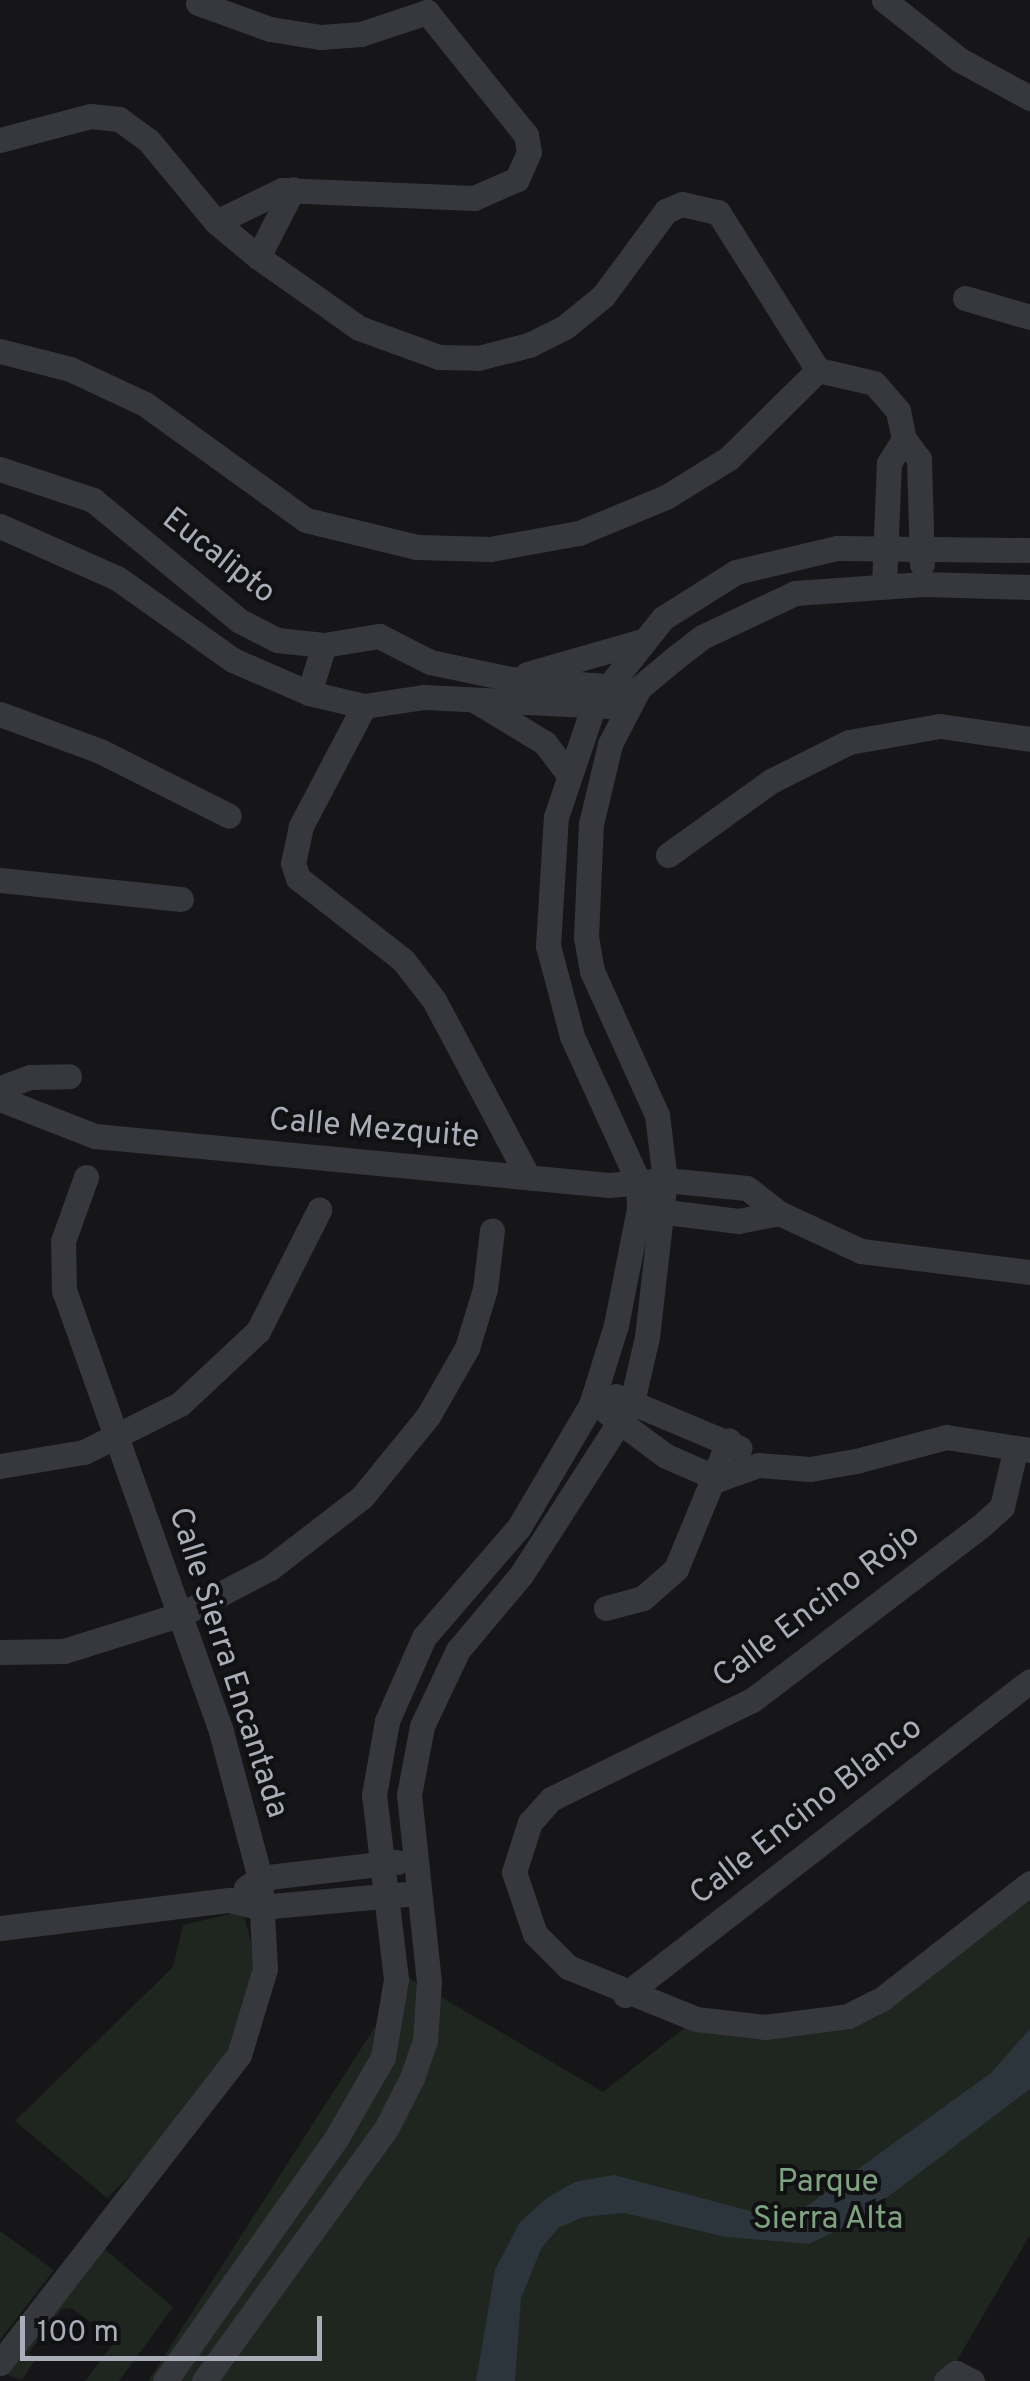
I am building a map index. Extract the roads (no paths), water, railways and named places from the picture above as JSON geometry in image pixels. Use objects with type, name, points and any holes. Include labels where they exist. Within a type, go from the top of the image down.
[{"type":"street","points":[[884,0],[960,60],[1030,98]]},
{"type":"street","points":[[198,3],[270,29],[321,37],[362,34],[427,12],[526,134],[527,165],[516,179],[474,198],[293,189],[268,193],[216,222]]},
{"type":"street","points":[[0,140],[90,116],[119,119],[149,141],[216,222],[258,257],[359,328],[398,347],[478,358],[529,345],[565,327],[603,296],[656,220],[682,204],[700,204],[733,230],[818,370],[874,384],[898,411],[904,440],[919,459],[923,584]]},
{"type":"street","points":[[258,257],[293,189]]},
{"type":"street","points":[[966,298],[1030,316]]},
{"type":"street","points":[[0,351],[70,369],[146,404],[306,520],[417,547],[490,548],[579,533],[666,496],[729,458],[818,370]]},
{"type":"street","points":[[884,586],[889,463],[904,440]]},
{"type":"street","name":"Eucalipto","points":[[0,469],[93,500],[240,621],[276,640],[324,645],[379,636],[430,662],[601,696]]},
{"type":"street","name":"Eucalipto","points":[[0,526],[117,578],[233,660],[310,693],[364,706],[424,697],[633,698]]},
{"type":"street","points":[[204,2381],[387,2128],[412,2078],[425,2042],[424,1893],[409,1794],[414,1757],[443,1679],[627,1411],[651,1210],[554,984],[548,880],[568,772],[601,696],[663,618],[736,572],[837,548],[1030,550]]},
{"type":"street","points":[[164,2381],[338,2137],[383,2057],[396,1980],[390,1896],[382,1863],[378,1759],[400,1686],[424,1636],[519,1527],[594,1397],[651,1210],[666,1180],[656,1115],[592,970],[586,937],[598,779],[633,698],[702,637],[756,608],[795,594],[923,584],[1030,588]]},
{"type":"street","points":[[512,679],[642,641]]},
{"type":"street","points":[[310,693],[324,645]]},
{"type":"street","points":[[424,697],[430,662]]},
{"type":"street","points":[[471,698],[545,743],[568,772]]},
{"type":"street","points":[[364,706],[300,826],[293,863],[298,878],[404,960],[434,1000],[528,1177]]},
{"type":"street","points":[[0,714],[100,752],[229,816]]},
{"type":"street","points":[[668,855],[771,781],[850,742],[940,726],[1030,739]]},
{"type":"street","points":[[0,880],[181,899]]},
{"type":"street","points":[[0,1088],[30,1076],[69,1076]]},
{"type":"street","name":"Calle Mezquite","points":[[6,1106],[62,1128],[133,1140],[609,1185],[666,1180],[747,1188],[779,1213],[861,1252],[934,1265],[1030,1272]]},
{"type":"street","name":"Calle Sierra Encantada","points":[[0,2363],[239,2055],[265,1969],[260,1878],[182,1614],[116,1440],[61,1272],[63,1241],[86,1177]]},
{"type":"street","points":[[609,1185],[651,1210],[738,1221],[779,1213]]},
{"type":"street","points":[[0,1466],[62,1458],[116,1440],[180,1404],[258,1331],[320,1210]]},
{"type":"street","points":[[0,1652],[64,1651],[182,1614],[270,1568],[362,1497],[428,1416],[467,1348],[485,1289],[492,1230]]},
{"type":"street","points":[[594,1397],[627,1411],[729,1440],[758,1465]]},
{"type":"street","points":[[627,1411],[666,1456],[719,1478]]},
{"type":"street","name":"Calle Encino Rojo","points":[[719,1478],[758,1465],[810,1469],[946,1436],[1022,1451],[1002,1507],[752,1700],[551,1799],[530,1822],[514,1872],[536,1934],[568,1967],[625,1995],[733,2026],[801,2026],[848,2016],[883,1998],[1030,1883]]},
{"type":"street","points":[[606,1608],[663,1586],[719,1478],[729,1440]]},
{"type":"street","name":"Calle Encino Blanco","points":[[625,1995],[1030,1681]]},
{"type":"street","points":[[229,1900],[260,1878],[417,1860]]},
{"type":"street","points":[[0,1928],[229,1900],[260,1907],[424,1893]]},
{"type":"street","points":[[946,2381],[956,2373],[972,2381]]},
{"type":"park label","name":"Parque Sierra Alta","points":[[828,2202]]}]
